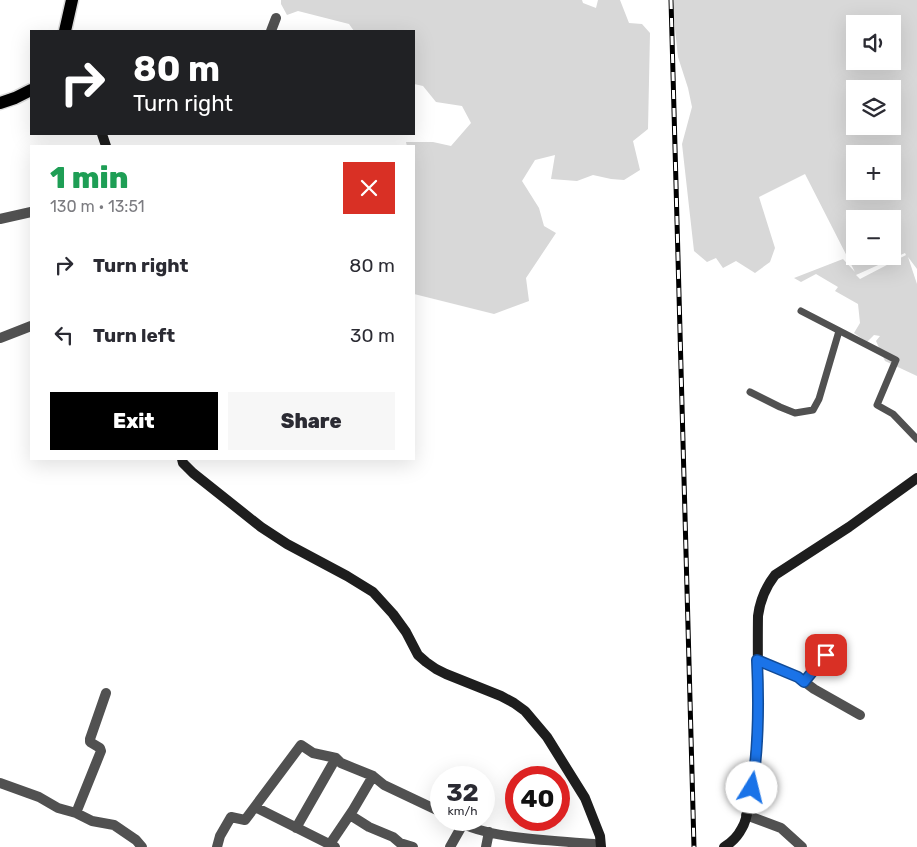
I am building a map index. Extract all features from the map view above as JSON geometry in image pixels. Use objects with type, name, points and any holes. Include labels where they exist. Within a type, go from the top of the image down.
[{"type":"main road","points":[[65,30],[72,0]]},
{"type":"main road","points":[[0,103],[30,90]]},
{"type":"main road","points":[[182,460],[193,473],[261,527],[287,544],[374,592],[393,614],[418,654],[426,662],[446,674],[508,700],[525,711],[547,737],[585,798],[600,836],[601,847]]},
{"type":"main road","points":[[724,847],[738,835],[743,827],[756,759],[758,616],[759,604],[768,584],[776,575],[850,527],[917,478]]},
{"type":"street","points":[[271,30],[276,18]]},
{"type":"street","points":[[0,219],[30,212]]},
{"type":"street","points":[[0,338],[30,326]]},
{"type":"street","points":[[804,682],[826,655]]},
{"type":"street","points":[[757,660],[804,682],[860,715]]},
{"type":"street","points":[[76,813],[101,750],[90,742],[90,738],[106,693]]},
{"type":"street","points":[[217,847],[220,836],[231,817],[245,820],[301,745],[313,753],[336,758],[341,763],[373,776],[384,785],[430,807]]},
{"type":"street","points":[[296,828],[336,758]]},
{"type":"street","points":[[255,807],[327,845],[350,815],[373,776]]},
{"type":"street","points":[[0,783],[39,797],[58,808],[76,813],[92,821],[114,825],[136,840],[142,847]]},
{"type":"street","points":[[350,815],[400,843],[413,847]]},
{"type":"street","points":[[746,815],[781,828],[802,847]]},
{"type":"street","points":[[450,847],[456,831]]},
{"type":"street","points":[[486,831],[559,842],[594,844],[596,847]]},
{"type":"street","points":[[486,847],[489,832]]},
{"type":"lane","points":[[802,311],[896,360],[877,405],[892,414],[917,439]]},
{"type":"lane","points":[[750,392],[795,413],[813,410],[819,399],[840,331]]},
{"type":"shaded area","points":[[281,0],[582,0],[583,3],[596,8],[598,0],[620,0],[629,23],[642,24],[650,33],[648,129],[633,141],[640,170],[624,180],[593,175],[577,181],[551,179],[555,155],[535,160],[522,181],[539,208],[544,226],[556,233],[526,278],[529,301],[494,314],[415,294],[415,145],[407,145],[406,142],[433,142],[451,146],[471,123],[462,106],[436,102],[423,86],[415,84],[415,30],[353,30],[349,24],[298,11],[287,15]]},
{"type":"shaded area","points":[[674,0],[917,0],[917,269],[908,257],[917,284],[917,376],[885,361],[876,341],[880,336],[874,335],[867,342],[854,333],[860,323],[858,304],[835,291],[838,287],[816,274],[801,282],[794,278],[843,259],[846,265],[849,265],[855,272],[851,265],[878,265],[856,275],[860,279],[887,265],[901,265],[901,258],[906,255],[905,253],[901,255],[901,210],[846,210],[846,254],[805,174],[759,197],[775,248],[770,262],[755,273],[736,261],[723,268],[716,258],[707,262],[694,251],[682,144],[692,107],[678,57],[673,10]]},
{"type":"railway","points":[[671,0],[694,847]]},
{"type":"route","points":[[752,788],[758,720],[757,660],[798,677],[804,682],[826,655]]}]
